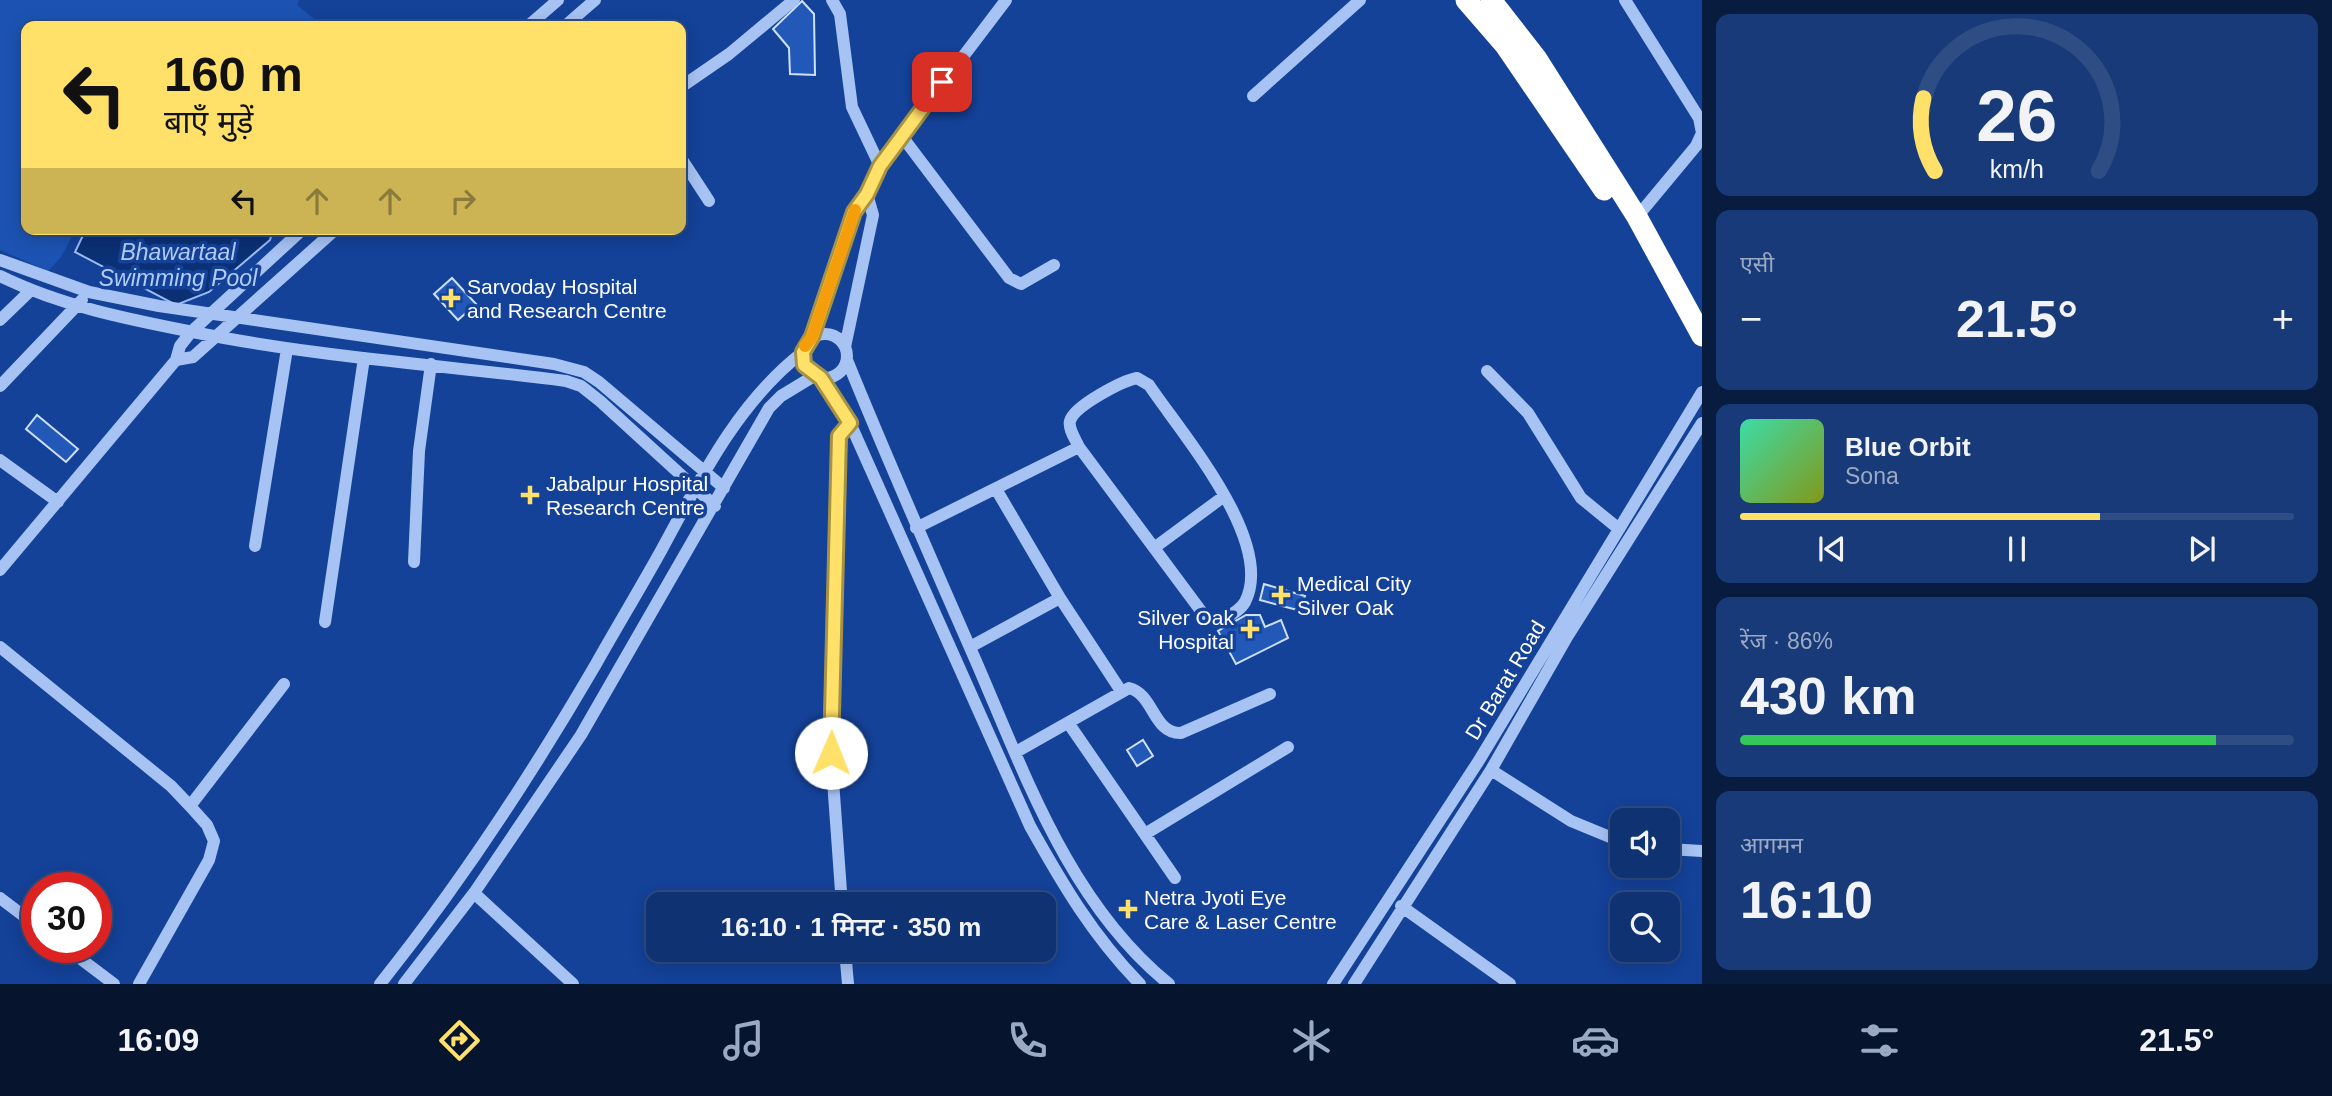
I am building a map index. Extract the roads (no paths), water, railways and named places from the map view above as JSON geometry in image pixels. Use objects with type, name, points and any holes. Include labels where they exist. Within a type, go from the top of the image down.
[{"type":"highway","points":[[1466,0],[1504,45],[1539,93],[1649,258],[1666,272]]},
{"type":"highway","points":[[1491,0],[1537,59],[1657,248],[1666,272],[1702,336]]},
{"type":"street","points":[[534,21],[558,0]]},
{"type":"street","points":[[571,21],[595,0]]},
{"type":"street","points":[[686,84],[729,54],[794,0]]},
{"type":"street","points":[[832,0],[840,14],[852,107],[880,166]]},
{"type":"street","points":[[380,984],[456,881],[545,748],[704,470],[770,380],[803,352],[812,337],[854,212],[867,194],[880,166],[1006,0]]},
{"type":"street","points":[[1253,96],[1360,0]]},
{"type":"street","points":[[1625,0],[1699,118],[1702,133],[1696,146],[1637,217]]},
{"type":"street","points":[[901,135],[1009,278],[1021,284],[1054,265]]},
{"type":"street","points":[[686,166],[709,201]]},
{"type":"street","points":[[404,984],[474,893],[581,735],[769,408],[781,396],[818,377],[835,376],[846,354],[873,215],[867,194]]},
{"type":"street","points":[[0,570],[176,360],[180,346],[191,332],[296,235]]},
{"type":"street","points":[[176,360],[193,357],[329,235]]},
{"type":"street","points":[[0,260],[36,276],[89,292],[235,317],[554,364],[584,372],[724,488]]},
{"type":"street","points":[[0,276],[30,291],[155,327],[364,359],[566,380],[581,386],[715,506]]},
{"type":"street","points":[[0,320],[30,291]]},
{"type":"street","points":[[0,386],[89,292]]},
{"type":"street","points":[[812,337],[831,335],[846,354],[916,528],[1048,825],[1086,890],[1124,943],[1170,984]]},
{"type":"street","points":[[255,546],[287,349]]},
{"type":"street","points":[[803,352],[804,365],[818,377],[850,423],[1030,826],[1062,884],[1105,948],[1140,984]]},
{"type":"street","points":[[325,622],[364,359]]},
{"type":"street","points":[[414,562],[419,452],[431,364]]},
{"type":"street","points":[[1488,371],[1528,414],[1581,498],[1619,529]]},
{"type":"street","points":[[1137,378],[1149,385],[1242,530],[1251,557],[1251,586],[1244,605],[1220,621],[1204,615],[1079,447],[1070,427],[1070,419],[1078,410],[1124,381],[1137,378]]},
{"type":"street","name":"Dr Barat Road","points":[[1334,984],[1478,762],[1702,392]]},
{"type":"street","name":"Dr Barat Road","points":[[1354,984],[1401,906],[1491,770],[1567,637],[1702,422]]},
{"type":"street","points":[[841,892],[831,739],[839,436],[850,423]]},
{"type":"street","points":[[916,528],[1079,447]]},
{"type":"street","points":[[0,460],[58,502]]},
{"type":"street","points":[[996,489],[1060,598],[1121,691]]},
{"type":"street","points":[[1154,548],[1223,497]]},
{"type":"street","points":[[970,647],[1060,598]]},
{"type":"street","points":[[0,647],[171,786],[207,825],[214,841],[209,860],[138,984]]},
{"type":"street","points":[[190,806],[284,684]]},
{"type":"street","points":[[1016,752],[1069,724],[1121,691],[1135,690],[1172,734],[1181,733],[1269,694]]},
{"type":"street","points":[[1069,724],[1175,878]]},
{"type":"street","points":[[1144,834],[1288,747]]},
{"type":"street","points":[[1491,770],[1570,821],[1610,837]]},
{"type":"street","points":[[1680,850],[1702,851]]},
{"type":"street","points":[[474,893],[573,984]]},
{"type":"street","points":[[0,898],[21,914]]},
{"type":"street","points":[[1401,906],[1505,983]]},
{"type":"street","points":[[846,962],[848,984]]},
{"type":"street","points":[[86,963],[114,984]]},
{"type":"water","name":"Bhawartaal Swimming Pool","points":[[83,235],[271,235],[270,240],[209,292],[176,305],[75,252]]},
{"type":"place","name":"Sarvoday Hospital and Research Centre","points":[[451,298]]},
{"type":"place","name":"Jabalpur Hospital Research Centre","points":[[530,495]]},
{"type":"place","name":"Medical City Silver Oak","points":[[1281,595]]},
{"type":"place","name":"Silver Oak Hospital","points":[[1250,629]]},
{"type":"place","name":"Netra Jyoti Eye Care & Laser Centre","points":[[1128,909]]}]
